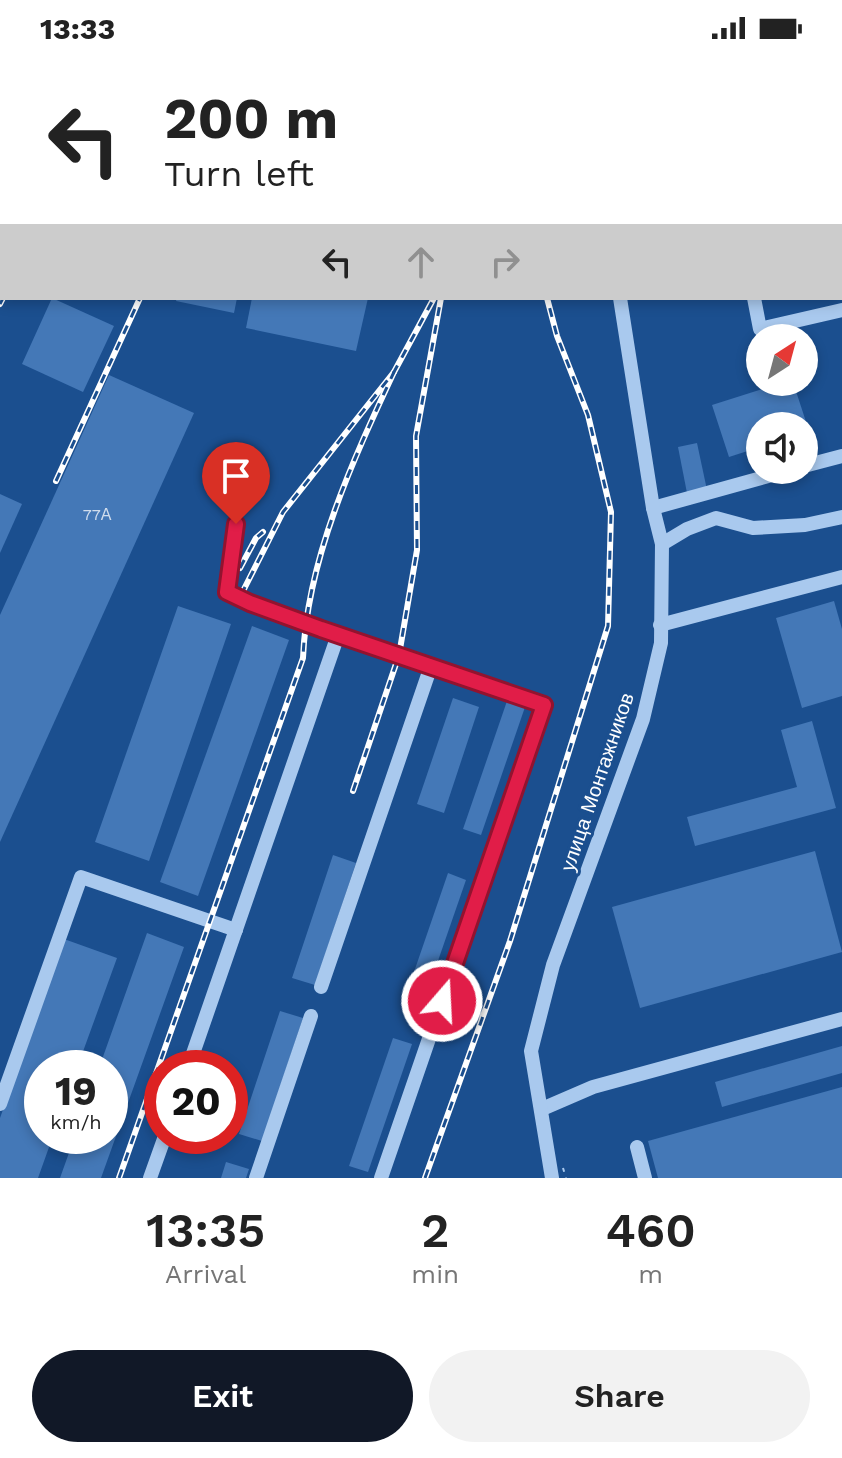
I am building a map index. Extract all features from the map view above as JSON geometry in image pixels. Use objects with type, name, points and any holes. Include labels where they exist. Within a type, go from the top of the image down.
[{"type":"street","name":"улица Монтажников","points":[[552,1178],[531,1051],[553,965],[643,719],[661,643],[662,544],[653,508],[620,300]]},
{"type":"street","points":[[754,300],[760,329],[842,310]]},
{"type":"street","points":[[818,462],[842,456]]},
{"type":"street","points":[[653,508],[746,482]]},
{"type":"street","points":[[662,544],[687,529],[716,518],[753,528],[805,525],[842,517]]},
{"type":"street","points":[[236,524],[227,592],[338,635],[544,705],[381,1178]]},
{"type":"street","points":[[660,625],[842,577]]},
{"type":"street","points":[[194,1050],[338,635]]},
{"type":"street","points":[[321,987],[431,666]]},
{"type":"street","points":[[0,1104],[81,877],[236,930]]},
{"type":"street","points":[[256,1178],[311,1016]]},
{"type":"street","points":[[542,1109],[593,1087],[842,1019]]},
{"type":"street","points":[[637,1147],[645,1178]]},
{"type":"street","points":[[150,1178],[159,1154]]},
{"type":"path","points":[[562,1163],[566,1178]]},
{"type":"building","points":[[51,300],[114,326],[83,392],[22,364]]},
{"type":"building","points":[[176,300],[237,300],[234,313]]},
{"type":"building","points":[[252,300],[368,300],[356,351],[246,328]]},
{"type":"building","points":[[109,375],[194,413],[0,842],[0,615]]},
{"type":"building","points":[[746,394],[798,396],[803,412],[746,412],[746,452],[729,457],[712,405]]},
{"type":"building","points":[[697,443],[707,490],[687,493],[678,447]]},
{"type":"building","points":[[0,494],[22,504],[0,553]]},
{"type":"building","points":[[834,601],[842,629],[842,696],[802,708],[776,618]]},
{"type":"building","points":[[178,606],[231,624],[149,861],[95,842]]},
{"type":"building","points":[[252,626],[289,640],[198,896],[160,882]]},
{"type":"building","points":[[453,698],[479,707],[444,813],[417,804]]},
{"type":"building","points":[[507,701],[525,707],[481,835],[463,829]]},
{"type":"building","points":[[812,721],[836,808],[695,846],[687,817],[797,787],[781,730]]},
{"type":"building","points":[[815,851],[842,952],[640,1008],[612,907]]},
{"type":"building","points":[[333,855],[356,863],[315,985],[292,978]]},
{"type":"building","points":[[448,873],[466,880],[422,1007],[404,1001]]},
{"type":"building","points":[[147,933],[184,947],[147,1050],[144,1050],[144,1058],[128,1103],[128,1050],[105,1050]]},
{"type":"building","points":[[64,939],[117,958],[84,1050],[24,1050]]},
{"type":"building","points":[[280,1011],[303,1018],[262,1141],[248,1137],[248,1107]]},
{"type":"building","points":[[393,1038],[412,1044],[368,1172],[349,1166]]},
{"type":"building","points":[[842,1046],[842,1073],[722,1107],[715,1082]]},
{"type":"building","points":[[24,1051],[24,1154],[47,1154],[38,1178],[0,1178],[0,1118]]},
{"type":"building","points":[[842,1087],[842,1178],[658,1178],[648,1141]]},
{"type":"building","points":[[69,1154],[110,1154],[101,1178],[60,1178]]},
{"type":"building","points":[[226,1162],[249,1169],[246,1178],[221,1178]]},
{"type":"railway","points":[[0,304],[2,300]]},
{"type":"railway","points":[[56,481],[139,300]]},
{"type":"railway","points":[[241,595],[283,512],[394,372],[433,300]]},
{"type":"railway","points":[[353,791],[399,655],[417,550],[416,436],[441,300]]},
{"type":"railway","points":[[425,1178],[510,941],[608,626],[611,512],[588,415],[557,336],[548,300]]},
{"type":"railway","points":[[119,1178],[303,658],[313,584],[335,511],[394,372]]},
{"type":"railway","points":[[240,568],[256,538],[263,532]]},
{"type":"route","points":[[236,524],[227,592],[321,629],[544,705],[442,1001]]}]
